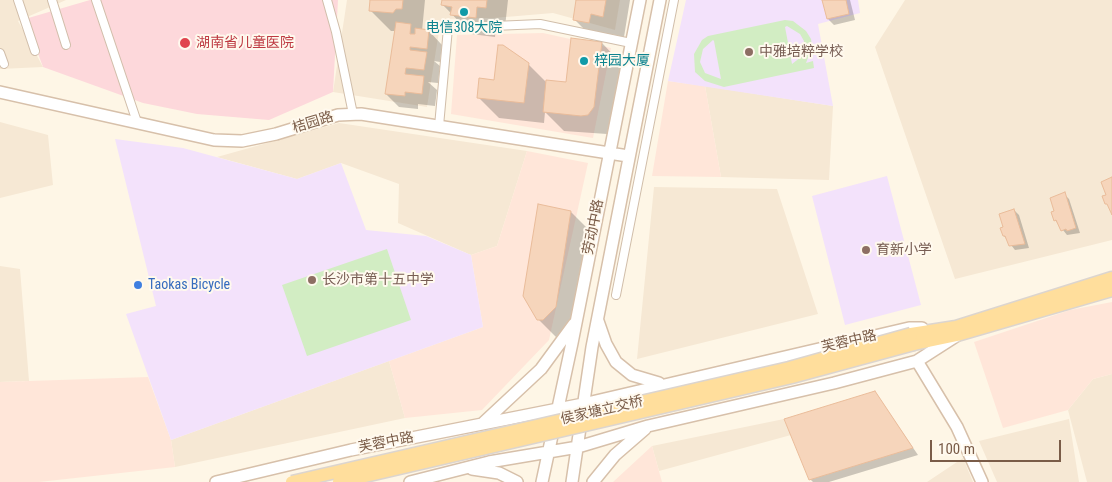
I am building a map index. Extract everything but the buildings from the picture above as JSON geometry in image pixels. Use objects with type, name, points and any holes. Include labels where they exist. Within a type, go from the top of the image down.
[{"type":"main road","name":"芙蓉中路","points":[[957,331],[1112,278]]},
{"type":"main road","name":"芙蓉中路","points":[[957,331],[1112,290]]},
{"type":"main road","points":[[913,339],[957,331]]},
{"type":"main road","name":"侯家塘立交桥","points":[[292,482],[913,339]]},
{"type":"main road","name":"侯家塘立交桥","points":[[339,482],[792,377],[913,339]]},
{"type":"street","points":[[18,0],[35,51]]},
{"type":"street","points":[[52,0],[66,46]]},
{"type":"street","points":[[96,0],[136,122]]},
{"type":"street","points":[[327,0],[336,32],[353,114]]},
{"type":"street","name":"劳动中路","points":[[542,482],[640,0]]},
{"type":"street","name":"劳动中路","points":[[572,482],[598,320],[628,156],[660,0]]},
{"type":"street","points":[[616,295],[674,0]]},
{"type":"street","points":[[439,126],[448,28],[540,24],[631,43]]},
{"type":"street","points":[[0,53],[4,64]]},
{"type":"street","name":"桔园路","points":[[0,92],[214,140],[242,141],[338,115],[353,114],[628,156]]},
{"type":"street","points":[[481,426],[541,369],[576,320]]},
{"type":"street","points":[[598,320],[606,344],[616,362],[632,375],[663,384]]},
{"type":"street","name":"芙蓉中路","points":[[216,482],[351,450],[481,426],[583,404],[909,328],[957,331]]},
{"type":"street","points":[[410,482],[489,462],[578,447],[648,426],[834,383],[917,361],[957,331]]},
{"type":"street","points":[[917,361],[957,426],[982,482]]},
{"type":"street","points":[[593,482],[615,455],[648,426]]},
{"type":"street","points":[[468,468],[499,473],[517,482]]},
{"type":"shaded area","points":[[0,0],[66,0],[18,21],[43,67],[0,69]]},
{"type":"shaded area","name":"湖南省儿童医院","points":[[90,0],[338,0],[333,92],[269,120],[197,114],[143,103],[43,67],[25,19]]},
{"type":"shaded area","points":[[347,0],[620,0],[615,30],[553,13],[494,18],[441,19],[427,107],[333,92]]},
{"type":"shaded area","name":"中雅培粹学校","points":[[686,0],[858,0],[860,13],[818,24],[833,106],[668,81]]},
{"type":"shaded area","points":[[905,0],[1112,0],[1112,240],[955,279],[875,47]]},
{"type":"shaded area","points":[[543,33],[611,48],[593,138],[451,114],[457,35]]},
{"type":"shaded area","points":[[668,81],[705,86],[721,177],[652,176]]},
{"type":"shaded area","points":[[705,86],[833,106],[829,180],[721,177]]},
{"type":"shaded area","points":[[0,122],[48,135],[53,185],[0,198]]},
{"type":"shaded area","points":[[339,123],[527,151],[497,246],[471,255],[398,223],[399,184],[341,163],[297,179],[217,157]]},
{"type":"shaded area","name":"长沙市第十五中学","points":[[115,139],[183,148],[297,179],[341,163],[366,230],[426,236],[471,255],[483,327],[171,440],[126,314],[156,306]]},
{"type":"shaded area","points":[[527,151],[588,163],[549,340],[482,410],[405,418],[389,361],[483,327],[471,255],[497,246]]},
{"type":"shaded area","name":"育新小学","points":[[887,176],[921,305],[845,325],[812,196]]},
{"type":"shaded area","points":[[654,187],[777,189],[818,314],[637,359]]},
{"type":"shaded area","points":[[0,266],[20,269],[29,381],[0,382]]},
{"type":"shaded area","points":[[1112,302],[1112,374],[1093,379],[1068,410],[1003,428],[974,342],[1070,310]]},
{"type":"shaded area","points":[[389,361],[405,418],[175,467],[171,440]]},
{"type":"shaded area","points":[[1112,374],[1112,482],[1087,482],[1068,410],[1093,379]]},
{"type":"shaded area","points":[[148,377],[171,440],[175,467],[39,482],[0,482],[0,382]]},
{"type":"shaded area","points":[[784,419],[791,435],[659,471],[652,446]]},
{"type":"shaded area","points":[[1069,419],[1079,482],[997,482],[979,441]]},
{"type":"shaded area","points":[[652,446],[662,482],[613,482]]},
{"type":"shaded area","points":[[963,458],[973,482],[927,482]]},
{"type":"green space","points":[[785,20],[793,21],[806,31],[811,39],[812,47],[806,63],[813,61],[814,68],[724,87],[705,81],[695,72],[694,54],[702,40],[708,36]],"holes":[[[787,26],[800,34],[804,41],[801,57],[792,64],[785,27]],[[714,41],[721,79],[705,73],[700,62],[703,49]]]},
{"type":"green space","points":[[387,249],[411,320],[307,356],[282,285]]},
{"type":"place","name":"电信308大院","points":[[464,12]]},
{"type":"place","name":"湖南省儿童医院","points":[[185,43]]},
{"type":"place","name":"中雅培粹学校","points":[[749,52]]},
{"type":"place","name":"梓园大厦","points":[[584,61]]},
{"type":"place","name":"育新小学","points":[[866,250]]},
{"type":"place","name":"长沙市第十五中学","points":[[312,280]]},
{"type":"place","name":"Taokas Bicycle","points":[[138,285]]}]
